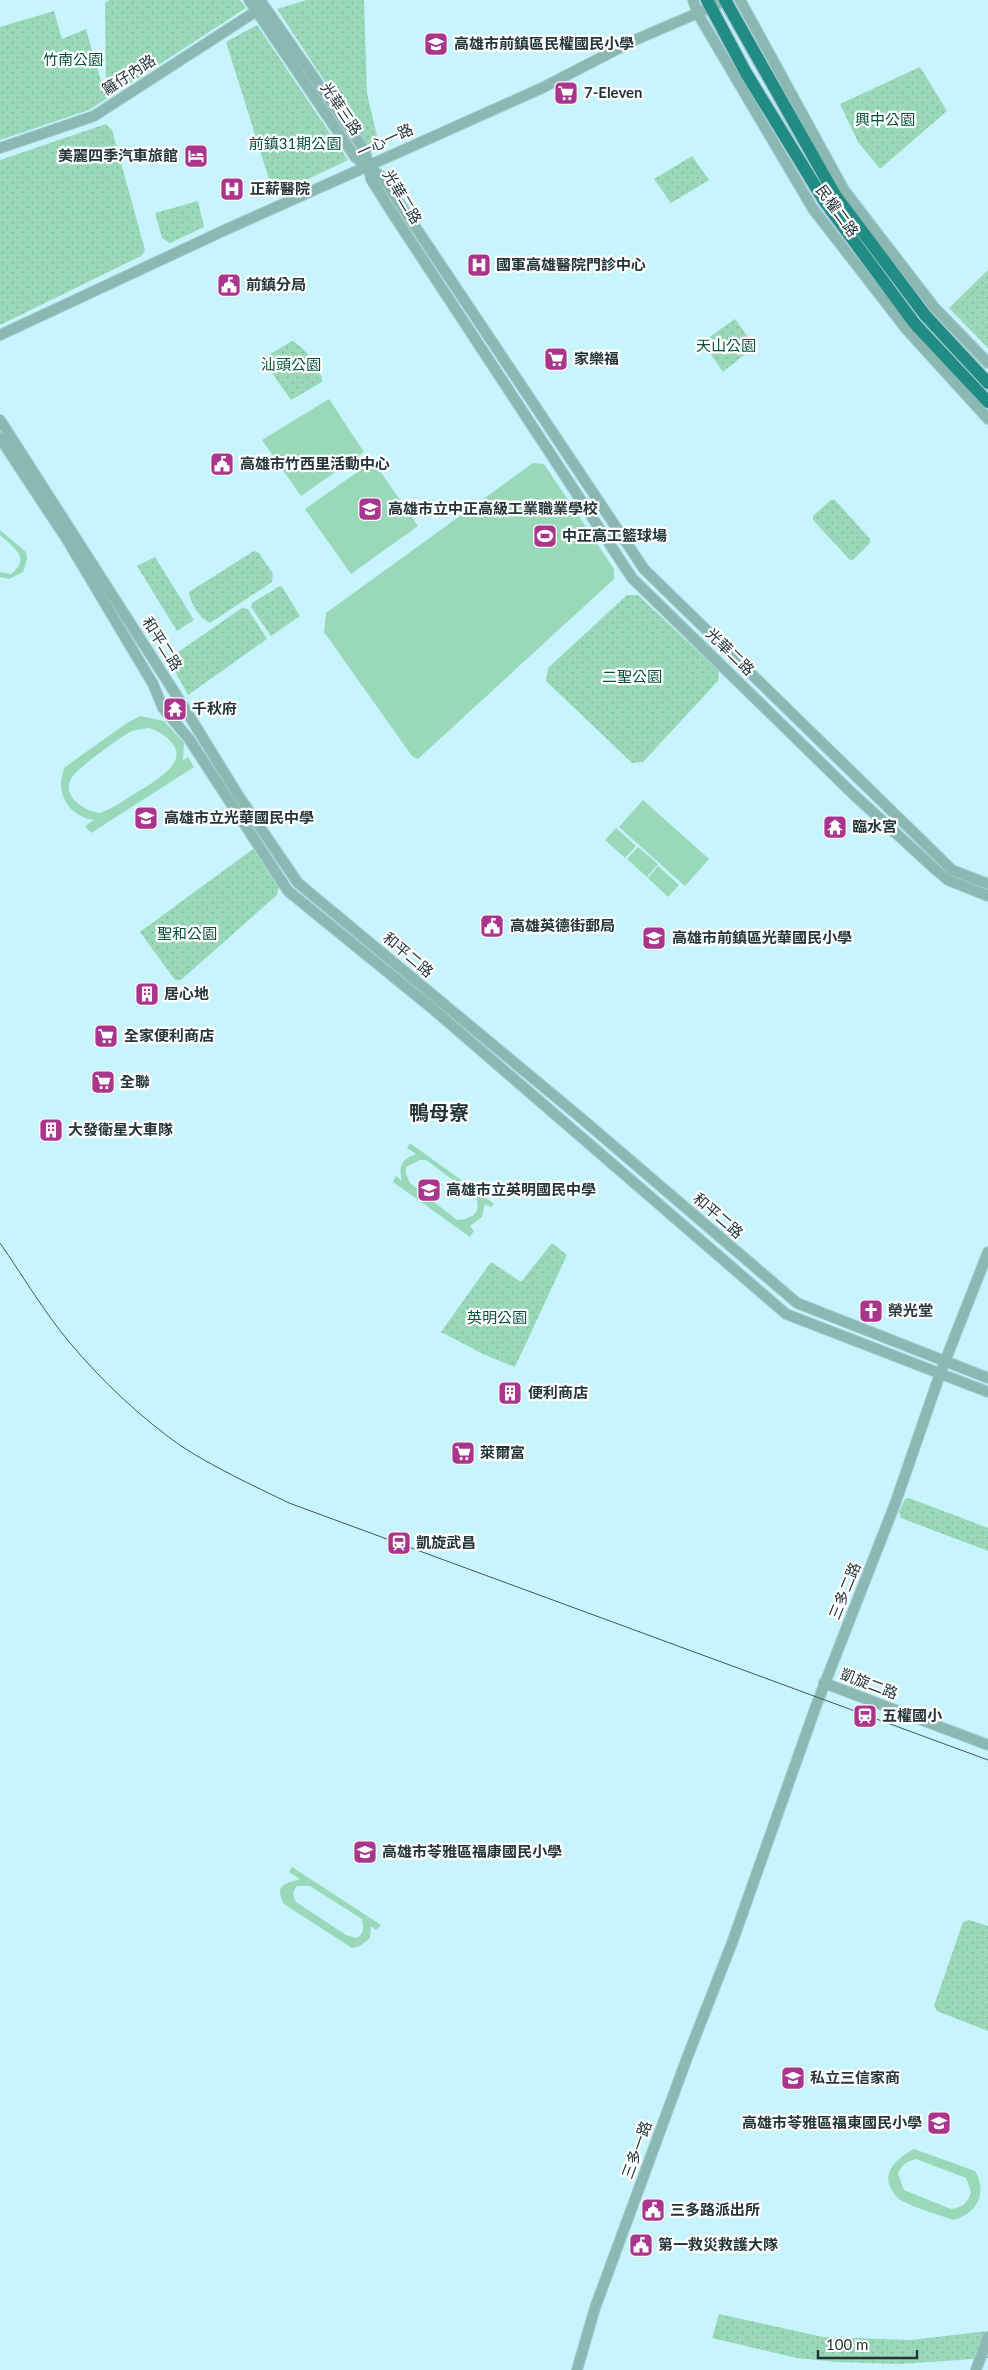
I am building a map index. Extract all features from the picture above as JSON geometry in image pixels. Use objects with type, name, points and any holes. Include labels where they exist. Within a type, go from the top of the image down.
[{"type":"main road","name":"民權二路","points":[[726,0],[835,195],[925,315],[988,383]]},
{"type":"main road","name":"民權二路","points":[[705,7],[825,202],[915,324],[988,402]]},
{"type":"street","name":"光華三路","points":[[249,0],[260,5],[355,157],[367,166]]},
{"type":"street","name":"民權二路","points":[[693,0],[705,7],[813,210],[907,330],[988,419]]},
{"type":"street","name":"一心一路","points":[[0,335],[451,127],[493,110],[705,7],[726,0]]},
{"type":"street","name":"民權二路","points":[[740,0],[844,190],[934,308],[988,363]]},
{"type":"street","name":"籬仔內路","points":[[0,148],[94,116],[260,5]]},
{"type":"street","name":"光華二路","points":[[367,166],[382,177],[637,559],[651,577],[952,870],[988,884]]},
{"type":"street","name":"光華二路","points":[[367,166],[371,179],[393,214],[503,380],[625,570],[640,588],[853,794],[935,869],[948,880],[988,896]]},
{"type":"street","points":[[503,380],[513,372]]},
{"type":"street","name":"和平二路","points":[[0,420],[182,704],[238,796],[298,882],[581,1118],[797,1303],[988,1378]]},
{"type":"street","name":"和平二路","points":[[0,438],[66,538],[153,684],[163,708],[189,740],[288,891],[433,1009],[786,1314],[988,1392]]},
{"type":"street","points":[[229,802],[238,796]]},
{"type":"street","name":"三多二路","points":[[732,1943],[824,1684],[895,1504],[940,1374],[988,1252]]},
{"type":"street","name":"凱旋二路","points":[[824,1684],[988,1745]]},
{"type":"street","name":"三多一路","points":[[577,2370],[595,2308],[687,2058],[732,1943]]},
{"type":"street","points":[[976,2370],[988,2337]]},
{"type":"green space","name":"竹南公園","points":[[109,0],[240,0],[246,8],[89,110],[0,140],[0,27],[54,11],[62,39],[86,29],[106,98],[105,3]]},
{"type":"green space","points":[[307,0],[364,0],[367,93],[379,145],[367,145],[277,9]]},
{"type":"green space","name":"前鎮31期公園","points":[[257,25],[348,160],[274,195],[226,42]]},
{"type":"green space","name":"興中公園","points":[[920,67],[947,111],[880,169],[858,142],[840,104]]},
{"type":"green space","points":[[106,124],[112,130],[145,250],[141,256],[0,325],[0,160]]},
{"type":"green space","points":[[692,156],[709,180],[671,203],[654,179]]},
{"type":"green space","points":[[198,201],[204,227],[170,243],[162,238],[155,213]]},
{"type":"green space","points":[[988,270],[988,348],[949,308]]},
{"type":"green space","name":"天山公園","points":[[735,319],[753,344],[750,350],[723,372],[702,342]]},
{"type":"green space","name":"汕頭公園","points":[[292,341],[312,359],[322,382],[291,400],[262,359]]},
{"type":"green space","points":[[329,399],[364,452],[301,496],[262,440]]},
{"type":"green space","points":[[373,461],[418,526],[351,574],[305,509]]},
{"type":"green space","points":[[533,463],[544,464],[614,569],[614,579],[418,759],[412,756],[324,632],[326,613]]},
{"type":"green space","points":[[831,500],[835,500],[870,539],[870,543],[853,560],[850,560],[813,520],[813,516]]},
{"type":"green space","points":[[0,530],[26,552],[27,559],[23,572],[9,579],[0,577],[0,572],[11,574],[20,563],[20,558],[15,548],[0,535]]},
{"type":"green space","points":[[254,551],[259,553],[273,574],[272,582],[210,623],[206,621],[196,610],[189,592]]},
{"type":"green space","points":[[155,557],[194,620],[177,631],[137,566]]},
{"type":"green space","points":[[280,586],[300,616],[271,636],[251,607],[252,603]]},
{"type":"green space","name":"二聖公園","points":[[627,595],[638,595],[719,671],[718,681],[643,762],[632,763],[546,681],[548,668]]},
{"type":"green space","points":[[242,608],[248,609],[267,639],[188,695],[168,659]]},
{"type":"green space","points":[[140,716],[164,721],[184,743],[183,760],[188,757],[194,767],[91,833],[85,826],[94,820],[85,818],[77,813],[65,801],[61,785],[62,776],[65,767],[127,723]],"holes":[[[149,728],[160,732],[175,748],[176,756],[167,772],[122,802],[100,813],[81,806],[71,796],[69,790],[69,784],[76,772],[130,732]]]},
{"type":"green space","points":[[643,800],[709,859],[685,886],[619,827]]},
{"type":"green space","points":[[616,828],[636,846],[625,858],[605,840]]},
{"type":"green space","points":[[638,847],[658,864],[647,877],[627,859]]},
{"type":"green space","name":"聖和公園","points":[[253,849],[279,886],[277,895],[181,980],[175,980],[140,932]]},
{"type":"green space","points":[[658,866],[679,885],[668,897],[648,878]]},
{"type":"green space","points":[[410,1143],[494,1204],[491,1207],[485,1204],[482,1217],[470,1226],[474,1231],[470,1237],[393,1182],[396,1176],[402,1181],[402,1164],[407,1158],[416,1154],[407,1148]],"holes":[[[420,1160],[426,1160],[476,1197],[478,1207],[471,1217],[457,1220],[410,1183],[406,1174],[406,1167]]]},
{"type":"green space","name":"英明公園","points":[[552,1243],[567,1255],[515,1367],[485,1355],[441,1332],[491,1262],[521,1282]]},
{"type":"green space","points":[[909,1498],[988,1528],[988,1551],[901,1518],[899,1512],[905,1499]]},
{"type":"green space","points":[[292,1867],[381,1925],[376,1930],[371,1926],[370,1938],[360,1946],[352,1948],[284,1904],[280,1892],[281,1889],[286,1884],[300,1879],[289,1872]],"holes":[[[297,1886],[310,1886],[362,1919],[363,1930],[357,1938],[346,1935],[296,1902],[294,1890]]]},
{"type":"green space","points":[[969,1920],[988,1926],[988,2031],[937,2011],[934,2006],[963,1922]]},
{"type":"green space","points":[[914,2149],[975,2171],[979,2179],[980,2195],[974,2208],[953,2220],[899,2199],[892,2190],[888,2177],[897,2161]],"holes":[[[916,2159],[966,2178],[971,2192],[968,2199],[962,2206],[951,2209],[904,2190],[898,2174],[905,2164]]]},
{"type":"green space","points":[[719,2314],[823,2337],[911,2340],[988,2331],[988,2358],[900,2364],[837,2362],[797,2358],[712,2338]]},
{"type":"tram line","points":[[0,1243],[51,1319],[95,1371],[136,1411],[166,1435],[220,1469],[289,1503],[988,1760]]},
{"type":"place","name":"高雄市前鎮區民權國民小學","points":[[436,44]]},
{"type":"place","name":"7-Eleven","points":[[566,93]]},
{"type":"place","name":"美麗四季汽車旅館","points":[[196,156]]},
{"type":"place","name":"正薪醫院","points":[[232,189]]},
{"type":"place","name":"國軍高雄醫院門診中心","points":[[479,265]]},
{"type":"place","name":"前鎮分局","points":[[229,285]]},
{"type":"place","name":"家樂福","points":[[556,359]]},
{"type":"place","name":"高雄市竹西里活動中心","points":[[222,464]]},
{"type":"place","name":"高雄市立中正高級工業職業學校","points":[[370,509]]},
{"type":"place","name":"中正高工籃球場","points":[[545,536]]},
{"type":"place","name":"千秋府","points":[[175,709]]},
{"type":"place","name":"高雄市立光華國民中學","points":[[146,818]]},
{"type":"place","name":"臨水宮","points":[[835,827]]},
{"type":"place","name":"高雄英德街郵局","points":[[492,926]]},
{"type":"place","name":"高雄市前鎮區光華國民小學","points":[[654,938]]},
{"type":"place","name":"居心地","points":[[147,994]]},
{"type":"place","name":"全家便利商店","points":[[106,1036]]},
{"type":"place","name":"全聯","points":[[103,1082]]},
{"type":"place","name":"大發衛星大車隊","points":[[51,1130]]},
{"type":"place","name":"高雄市立英明國民中學","points":[[429,1190]]},
{"type":"place","name":"榮光堂","points":[[871,1311]]},
{"type":"place","name":"便利商店","points":[[510,1393]]},
{"type":"place","name":"萊爾富","points":[[463,1453]]},
{"type":"place","name":"凱旋武昌","points":[[399,1543]]},
{"type":"place","name":"五權國小","points":[[865,1716]]},
{"type":"place","name":"高雄市苓雅區福康國民小學","points":[[365,1852]]},
{"type":"place","name":"私立三信家商","points":[[793,2078]]},
{"type":"place","name":"高雄市苓雅區福東國民小學","points":[[939,2123]]},
{"type":"place","name":"三多路派出所","points":[[653,2210]]},
{"type":"place","name":"第一救災救護大隊","points":[[641,2245]]},
{"type":"district","name":"鴨母寮","points":[[439,1113]]}]
